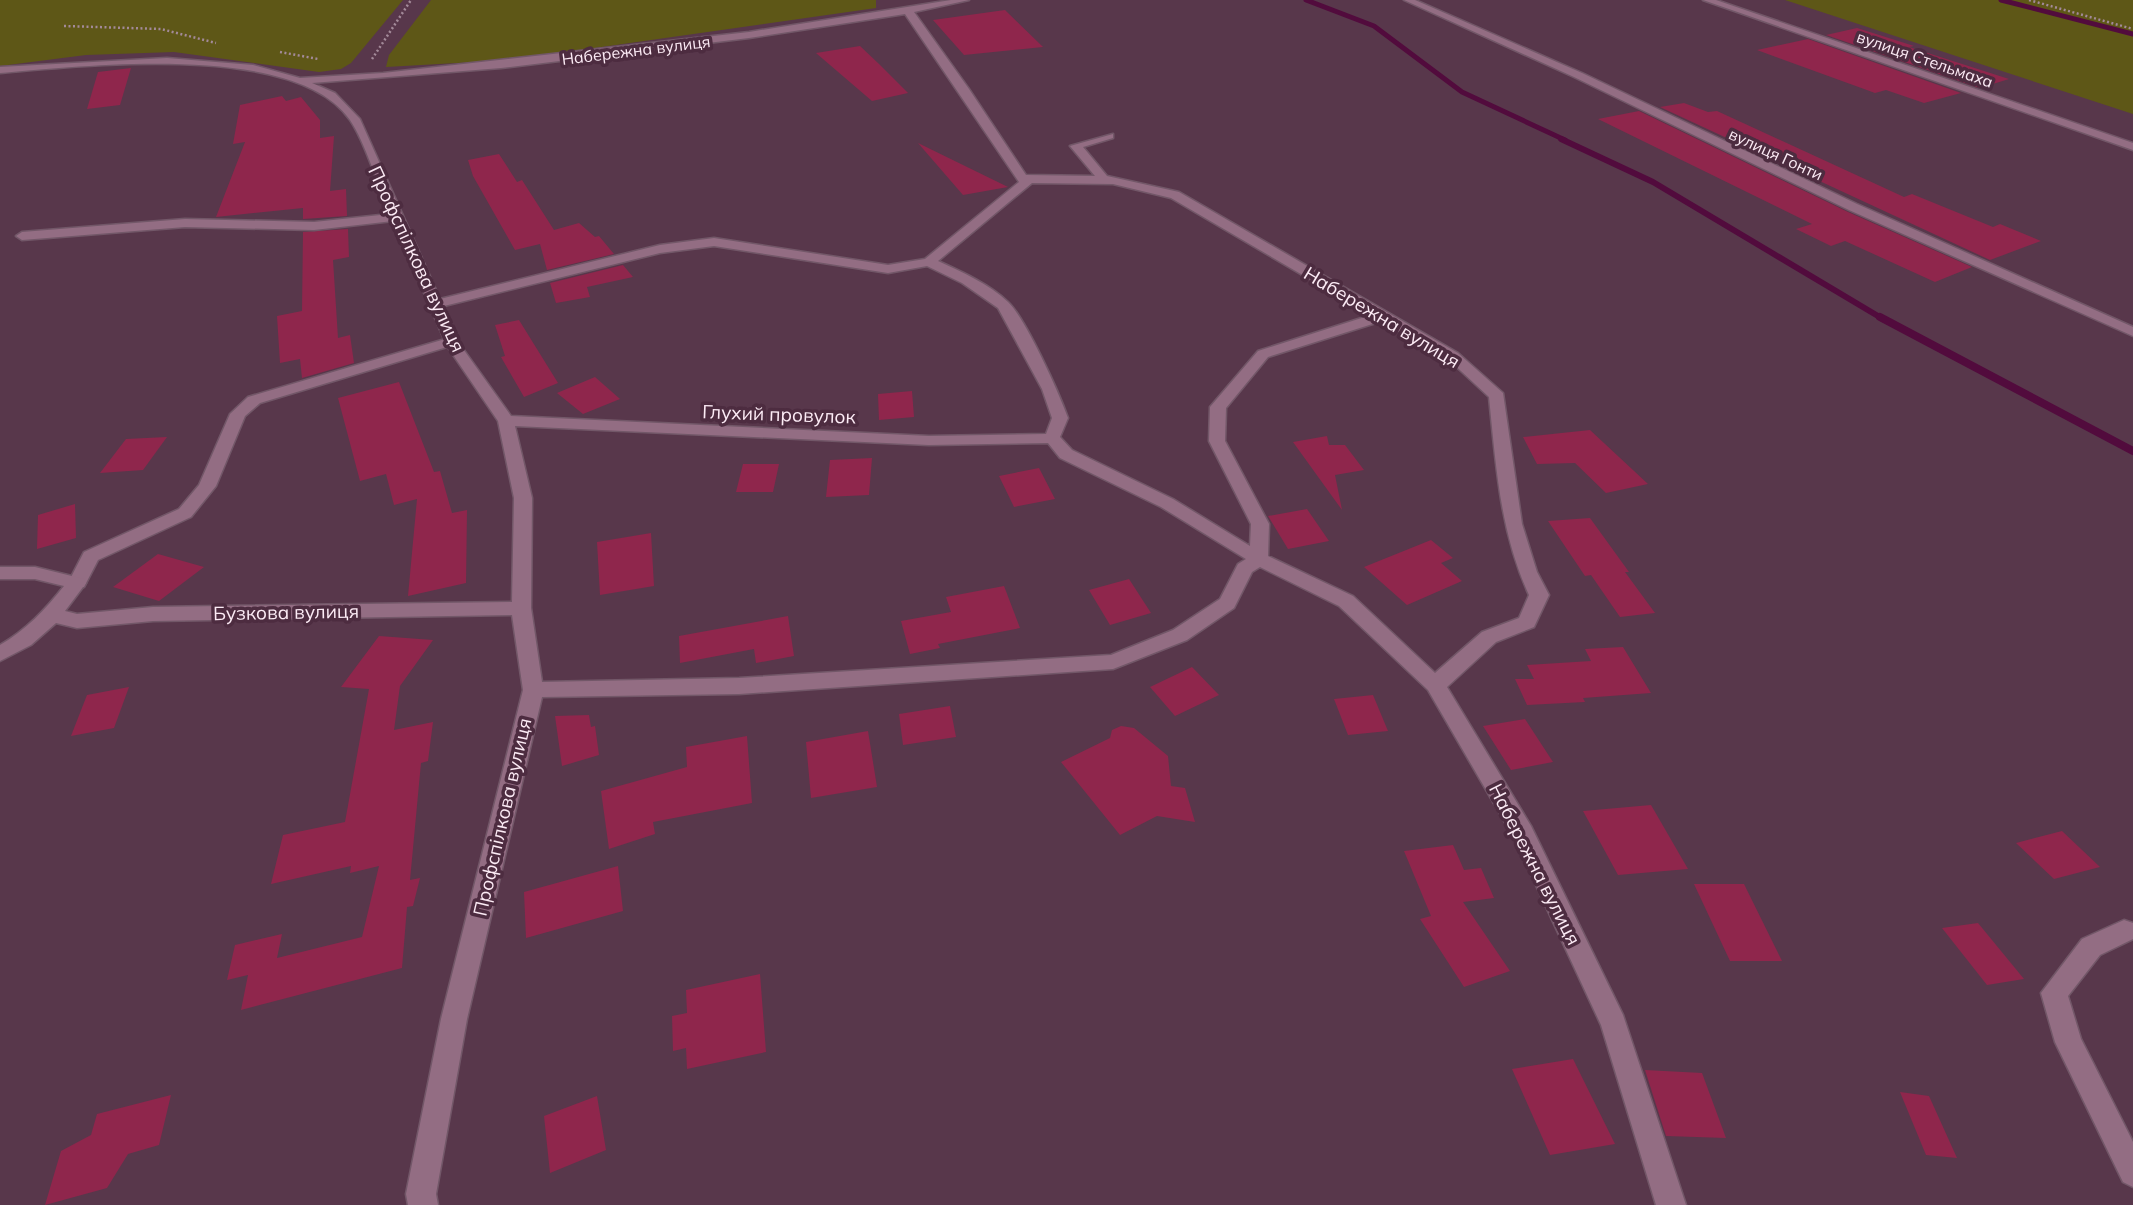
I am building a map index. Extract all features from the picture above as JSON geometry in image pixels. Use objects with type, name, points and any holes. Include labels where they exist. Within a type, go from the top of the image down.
[{"type":"street","name":"Набережна вулиця","points":[[299,80],[363,79],[516,65],[908,11],[965,0]]},
{"type":"street","name":"вулиця Гонти","points":[[1408,0],[1578,75],[1853,207],[2133,332]]},
{"type":"street","name":"вулиця Стельмаха","points":[[1707,0],[2133,147]]},
{"type":"street","points":[[908,11],[964,89],[1022,179],[1028,180]]},
{"type":"street","name":"Профспілкова вулиця","points":[[0,70],[109,60],[160,60],[226,66],[299,80],[330,94],[355,119],[452,341],[506,421],[523,498],[520,608],[533,690],[454,1019],[421,1194],[423,1205]]},
{"type":"street","points":[[1104,180],[1076,146],[1109,136]]},
{"type":"street","name":"Набережна вулиця","points":[[1028,180],[1104,180],[1175,195],[1452,356],[1497,396],[1510,506],[1528,576],[1539,595],[1527,622],[1489,638],[1435,685],[1524,834],[1614,1024],[1671,1205]]},
{"type":"street","points":[[436,304],[569,270],[714,242],[888,269],[929,262],[1028,180]]},
{"type":"street","points":[[23,236],[185,223],[314,226],[396,217]]},
{"type":"street","points":[[929,262],[967,279],[1004,306],[1050,389],[1060,418],[1052,438],[1066,454],[1167,503],[1259,559],[1346,601],[1435,685]]},
{"type":"street","points":[[1259,559],[1260,524],[1217,441],[1218,407],[1263,354],[1382,316]]},
{"type":"street","points":[[0,654],[24,640],[52,615],[77,583],[91,556],[185,513],[207,486],[238,414],[254,400],[452,341]]},
{"type":"street","name":"Глухий провулок","points":[[506,421],[688,432],[1027,441],[1052,438]]},
{"type":"street","points":[[533,690],[739,686],[1113,662],[1180,635],[1227,603],[1245,568],[1259,559]]},
{"type":"street","points":[[0,573],[35,573],[77,583]]},
{"type":"street","name":"Бузкова вулиця","points":[[52,615],[77,621],[153,614],[520,608]]},
{"type":"street","points":[[2124,932],[2091,947],[2054,993],[2068,1042],[2133,1172]]},
{"type":"path","points":[[363,79],[376,48],[411,0]]},
{"type":"path","points":[[2029,0],[2133,29]]},
{"type":"shaded area","points":[[0,0],[403,0],[351,63],[341,69],[319,72],[174,52],[86,55],[0,66]]},
{"type":"shaded area","points":[[431,0],[876,0],[876,8],[510,60],[386,67],[389,55]]},
{"type":"shaded area","points":[[1785,0],[2133,0],[2133,114]]},
{"type":"building","points":[[1005,10],[1043,47],[964,55],[933,20]]},
{"type":"building","points":[[1857,28],[2009,79],[1980,88],[1826,35]]},
{"type":"building","points":[[1808,39],[1961,93],[1924,103],[1886,90],[1875,93],[1757,50]]},
{"type":"building","points":[[860,46],[908,93],[872,101],[816,53]]},
{"type":"building","points":[[131,68],[120,105],[87,109],[98,72]]},
{"type":"building","points":[[282,96],[286,101],[301,97],[320,120],[320,138],[334,136],[330,191],[346,189],[347,216],[303,219],[303,208],[216,217],[245,142],[233,144],[240,105]]},
{"type":"building","points":[[1684,103],[1708,112],[1717,111],[1904,197],[1912,194],[1993,227],[2000,224],[2041,241],[1990,260],[1660,107]]},
{"type":"building","points":[[1639,111],[1848,212],[1972,267],[1935,282],[1845,241],[1831,246],[1796,229],[1812,224],[1598,119]]},
{"type":"building","points":[[918,143],[1008,187],[963,195]]},
{"type":"building","points":[[499,154],[517,182],[522,180],[554,230],[579,223],[595,237],[599,236],[614,254],[547,270],[540,244],[515,250],[473,176],[468,160]]},
{"type":"building","points":[[348,229],[349,257],[333,260],[338,338],[350,335],[354,363],[302,378],[300,359],[280,363],[277,316],[302,311],[303,232]]},
{"type":"building","points":[[623,265],[633,277],[587,287],[590,297],[556,303],[550,283]]},
{"type":"building","points":[[519,320],[558,383],[524,397],[501,357],[505,356],[495,325]]},
{"type":"building","points":[[595,377],[620,399],[583,414],[557,393]]},
{"type":"building","points":[[399,382],[434,472],[440,471],[452,513],[467,510],[466,583],[408,596],[417,499],[394,505],[386,474],[360,481],[338,398]]},
{"type":"building","points":[[912,391],[914,417],[879,420],[878,394]]},
{"type":"building","points":[[1590,430],[1648,484],[1606,493],[1575,463],[1537,464],[1523,437]]},
{"type":"building","points":[[1327,436],[1329,445],[1345,445],[1364,470],[1335,475],[1342,510],[1293,442]]},
{"type":"building","points":[[167,437],[143,470],[100,473],[126,439]]},
{"type":"building","points":[[872,458],[869,495],[826,497],[830,460]]},
{"type":"building","points":[[743,464],[779,464],[773,492],[736,492]]},
{"type":"building","points":[[1039,468],[1055,499],[1014,507],[999,476]]},
{"type":"building","points":[[75,504],[76,538],[37,549],[38,515]]},
{"type":"building","points":[[1307,509],[1329,541],[1288,549],[1268,516]]},
{"type":"building","points":[[1590,518],[1655,613],[1620,617],[1591,575],[1585,576],[1548,521]]},
{"type":"building","points":[[651,533],[654,586],[600,595],[597,542]]},
{"type":"building","points":[[1431,540],[1453,558],[1441,563],[1462,581],[1407,605],[1364,567]]},
{"type":"building","points":[[158,554],[204,567],[159,601],[113,587]]},
{"type":"building","points":[[1129,579],[1151,613],[1110,625],[1089,590]]},
{"type":"building","points":[[1004,586],[1020,628],[938,644],[940,648],[910,654],[901,621],[951,612],[946,597]]},
{"type":"building","points":[[788,616],[794,656],[756,663],[754,649],[680,663],[679,636]]},
{"type":"building","points":[[379,636],[433,640],[400,686],[394,730],[433,722],[428,761],[421,763],[410,880],[420,878],[413,906],[407,907],[402,968],[241,1010],[248,975],[227,980],[235,945],[282,934],[277,958],[362,937],[379,866],[350,873],[351,866],[271,884],[283,835],[345,822],[369,689],[341,687]]},
{"type":"building","points":[[1623,647],[1651,693],[1583,698],[1585,702],[1527,705],[1515,679],[1534,679],[1527,665],[1591,661],[1585,649]]},
{"type":"building","points":[[1192,667],[1219,695],[1175,716],[1150,687]]},
{"type":"building","points":[[129,687],[114,728],[71,736],[87,695]]},
{"type":"building","points":[[1373,695],[1388,731],[1348,735],[1334,699]]},
{"type":"building","points":[[950,706],[956,737],[903,745],[899,714]]},
{"type":"building","points":[[589,715],[591,727],[595,726],[599,755],[562,766],[555,716]]},
{"type":"building","points":[[1525,719],[1553,762],[1511,770],[1483,726]]},
{"type":"building","points":[[1121,726],[1134,728],[1168,756],[1171,786],[1185,788],[1195,822],[1157,816],[1120,835],[1061,762],[1110,738],[1112,730]]},
{"type":"building","points":[[868,731],[877,787],[811,798],[806,742]]},
{"type":"building","points":[[747,736],[752,803],[653,822],[655,834],[609,849],[601,791],[687,767],[686,747]]},
{"type":"building","points":[[1651,805],[1688,869],[1618,875],[1583,811]]},
{"type":"building","points":[[2062,831],[2100,867],[2054,879],[2016,843]]},
{"type":"building","points":[[1453,845],[1464,870],[1481,868],[1494,898],[1463,902],[1510,971],[1464,987],[1420,919],[1431,916],[1404,851]]},
{"type":"building","points":[[618,866],[623,911],[526,938],[524,892]]},
{"type":"building","points":[[1694,884],[1744,884],[1782,961],[1730,961]]},
{"type":"building","points":[[1978,923],[2024,979],[1987,985],[1942,928]]},
{"type":"building","points":[[760,974],[766,1052],[687,1069],[686,1048],[673,1051],[672,1016],[687,1013],[686,990]]},
{"type":"building","points":[[1573,1059],[1615,1144],[1550,1155],[1512,1069]]},
{"type":"building","points":[[1645,1070],[1702,1073],[1726,1138],[1666,1136]]},
{"type":"building","points":[[1900,1092],[1929,1096],[1957,1158],[1926,1155]]},
{"type":"building","points":[[171,1095],[159,1145],[128,1154],[107,1188],[45,1205],[61,1151],[91,1135],[97,1114]]},
{"type":"building","points":[[597,1096],[606,1150],[550,1173],[544,1116]]},
{"type":"waterway","points":[[1306,0],[1374,26],[1462,92],[1565,140]]},
{"type":"waterway","points":[[2001,0],[2133,34]]},
{"type":"waterway","points":[[1561,139],[1653,182],[1883,319]]},
{"type":"waterway","points":[[1880,317],[2133,451]]}]
